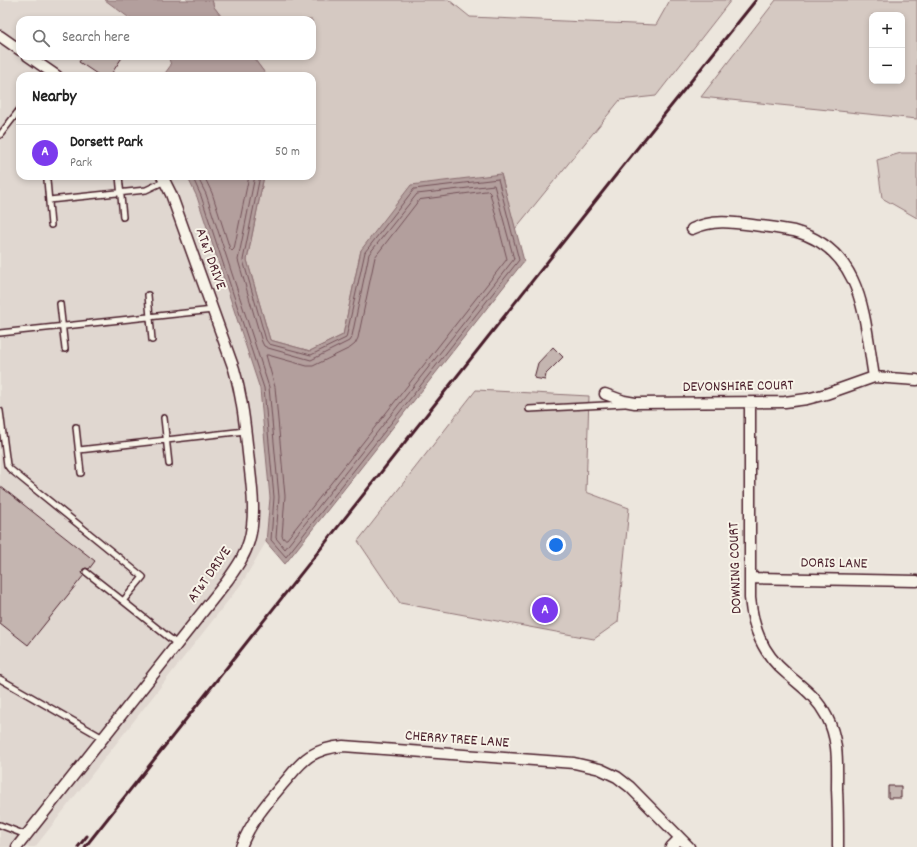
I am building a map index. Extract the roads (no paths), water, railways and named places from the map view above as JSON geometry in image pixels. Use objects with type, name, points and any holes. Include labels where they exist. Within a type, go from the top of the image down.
[{"type":"street","points":[[0,36],[16,47]]},
{"type":"street","points":[[33,60],[48,72]]},
{"type":"street","name":"AT&T DRIVE","points":[[16,847],[227,581],[242,560],[249,540],[253,508],[241,393],[171,194],[164,180]]},
{"type":"street","points":[[692,229],[706,223],[720,222],[778,228],[809,237],[830,250],[847,269],[859,292],[874,377]]},
{"type":"street","name":"DEVONSHIRE COURT","points":[[605,394],[624,402],[635,403],[785,402],[807,399],[826,394],[874,377],[917,380]]},
{"type":"street","name":"DOWNING COURT","points":[[750,403],[751,614],[762,644],[777,665],[816,699],[832,728],[837,756],[838,847]]},
{"type":"street","name":"DORIS LANE","points":[[750,578],[917,582]]},
{"type":"street","name":"CHERRY TREE LANE","points":[[241,847],[251,825],[258,815],[303,760],[328,748],[343,746],[586,765],[611,774],[630,788],[689,847]]},
{"type":"street","points":[[671,847],[680,838]]},
{"type":"lane","points":[[0,135],[16,114]]},
{"type":"lane","points":[[47,180],[52,225]]},
{"type":"lane","points":[[119,180],[123,217]]},
{"type":"lane","points":[[49,200],[146,190],[161,180]]},
{"type":"lane","points":[[148,295],[152,340]]},
{"type":"lane","points":[[60,304],[65,349]]},
{"type":"lane","points":[[0,333],[213,310]]},
{"type":"lane","points":[[529,409],[635,403]]},
{"type":"lane","points":[[0,411],[8,465],[10,469],[143,577],[123,601]]},
{"type":"lane","points":[[164,418],[169,464]]},
{"type":"lane","points":[[76,428],[81,473]]},
{"type":"lane","points":[[79,450],[246,431]]},
{"type":"lane","points":[[86,572],[177,644]]},
{"type":"lane","points":[[0,678],[103,738]]},
{"type":"lane","points":[[0,825],[26,835]]},
{"type":"water","points":[[105,0],[212,0],[214,7],[221,16],[127,16]]},
{"type":"water","points":[[169,60],[255,60],[264,72],[166,72],[171,65]]},
{"type":"water","points":[[501,174],[524,261],[285,564],[266,542],[270,498],[260,389],[197,197],[189,180],[263,180],[247,260],[270,340],[310,351],[343,335],[361,250],[411,185]]},
{"type":"railway","points":[[85,847],[756,0]]},
{"type":"railway","points":[[78,847],[87,836]]},
{"type":"place","name":"Dorsett Park","points":[[545,610]]}]
